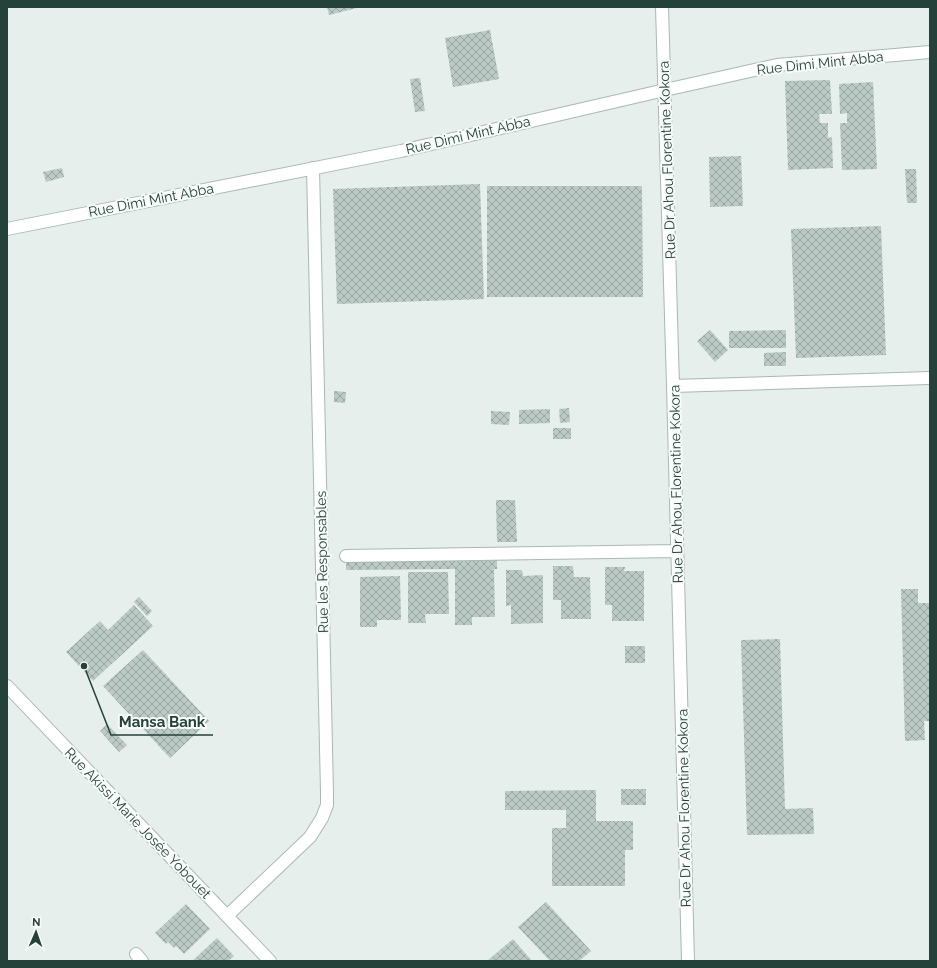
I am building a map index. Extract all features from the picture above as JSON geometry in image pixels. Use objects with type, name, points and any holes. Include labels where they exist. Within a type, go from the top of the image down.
[{"type":"street","name":"Rue Dr Ahou Florentine Kokora","points":[[662,7],[688,961]]},
{"type":"street","name":"Rue Dimi Mint Abba","points":[[7,229],[401,151],[777,65],[930,52]]},
{"type":"street","name":"Rue les Responsables","points":[[227,916],[310,837],[322,818],[327,805],[313,168]]},
{"type":"street","points":[[673,386],[930,378]]},
{"type":"street","points":[[346,556],[677,551]]},
{"type":"street","name":"Rue Akissi Marie Josée Yobouet","points":[[7,686],[270,961]]},
{"type":"building","points":[[327,7],[357,7],[357,8],[329,15]]},
{"type":"building","points":[[490,30],[499,79],[453,87],[445,38]]},
{"type":"building","points":[[420,78],[425,111],[415,112],[410,79]]},
{"type":"building","points":[[830,80],[832,114],[819,114],[820,123],[828,123],[828,138],[832,137],[833,168],[788,170],[785,81]]},
{"type":"building","points":[[873,82],[877,169],[842,170],[840,123],[847,123],[847,113],[840,114],[839,84]]},
{"type":"building","points":[[741,156],[743,206],[710,207],[709,157]]},
{"type":"building","points":[[62,168],[64,177],[46,182],[43,172]]},
{"type":"building","points":[[905,169],[916,169],[917,203],[907,203]]},
{"type":"building","points":[[480,184],[484,299],[337,304],[333,189]]},
{"type":"building","points":[[487,186],[642,186],[643,297],[487,297]]},
{"type":"building","points":[[881,226],[886,355],[796,358],[791,229]]},
{"type":"building","points":[[710,330],[728,350],[715,362],[697,341]]},
{"type":"building","points":[[786,330],[786,348],[729,348],[729,331]]},
{"type":"building","points":[[786,352],[786,366],[764,366],[764,353]]},
{"type":"building","points":[[334,391],[346,392],[345,403],[334,402]]},
{"type":"building","points":[[569,408],[570,422],[560,423],[559,409]]},
{"type":"building","points":[[550,409],[550,423],[519,424],[519,410]]},
{"type":"building","points":[[491,411],[510,412],[509,425],[491,424]]},
{"type":"building","points":[[553,428],[571,428],[571,439],[553,439]]},
{"type":"building","points":[[496,500],[515,500],[517,542],[497,542]]},
{"type":"building","points":[[497,560],[497,569],[494,569],[495,617],[472,617],[472,625],[455,625],[455,569],[346,570],[346,561]]},
{"type":"building","points":[[553,566],[573,566],[574,577],[590,577],[591,619],[561,619],[561,600],[553,600]]},
{"type":"building","points":[[605,567],[625,567],[624,571],[644,571],[644,621],[612,621],[612,605],[605,605]]},
{"type":"building","points":[[506,570],[522,570],[523,576],[543,575],[543,623],[511,624],[511,605],[506,606]]},
{"type":"building","points":[[408,572],[448,572],[449,614],[425,614],[426,623],[408,623]]},
{"type":"building","points":[[400,576],[401,620],[377,620],[377,627],[360,627],[360,577]]},
{"type":"building","points":[[901,589],[918,589],[918,603],[930,603],[930,721],[924,721],[925,740],[905,741]]},
{"type":"building","points":[[139,597],[152,611],[147,616],[134,602]]},
{"type":"building","points":[[134,605],[153,626],[93,681],[66,652],[100,621],[108,630]]},
{"type":"building","points":[[780,639],[785,809],[813,808],[814,834],[747,835],[741,640]]},
{"type":"building","points":[[625,646],[645,646],[645,663],[625,663]]},
{"type":"building","points":[[143,650],[209,721],[170,758],[103,686]]},
{"type":"building","points":[[107,724],[127,745],[119,752],[100,731]]},
{"type":"building","points":[[621,789],[646,789],[646,805],[621,805]]},
{"type":"building","points":[[596,790],[596,821],[633,821],[633,850],[625,850],[625,886],[552,886],[552,828],[566,828],[566,810],[505,810],[505,791]]},
{"type":"building","points":[[546,902],[591,951],[579,961],[550,961],[518,927]]},
{"type":"building","points":[[186,904],[210,929],[184,954],[176,946],[174,948],[168,942],[166,944],[155,933]]},
{"type":"building","points":[[217,938],[234,956],[228,961],[192,961]]},
{"type":"building","points":[[513,939],[532,961],[487,961]]},
{"type":"place","name":"Mansa Bank","points":[[84,666]]}]
